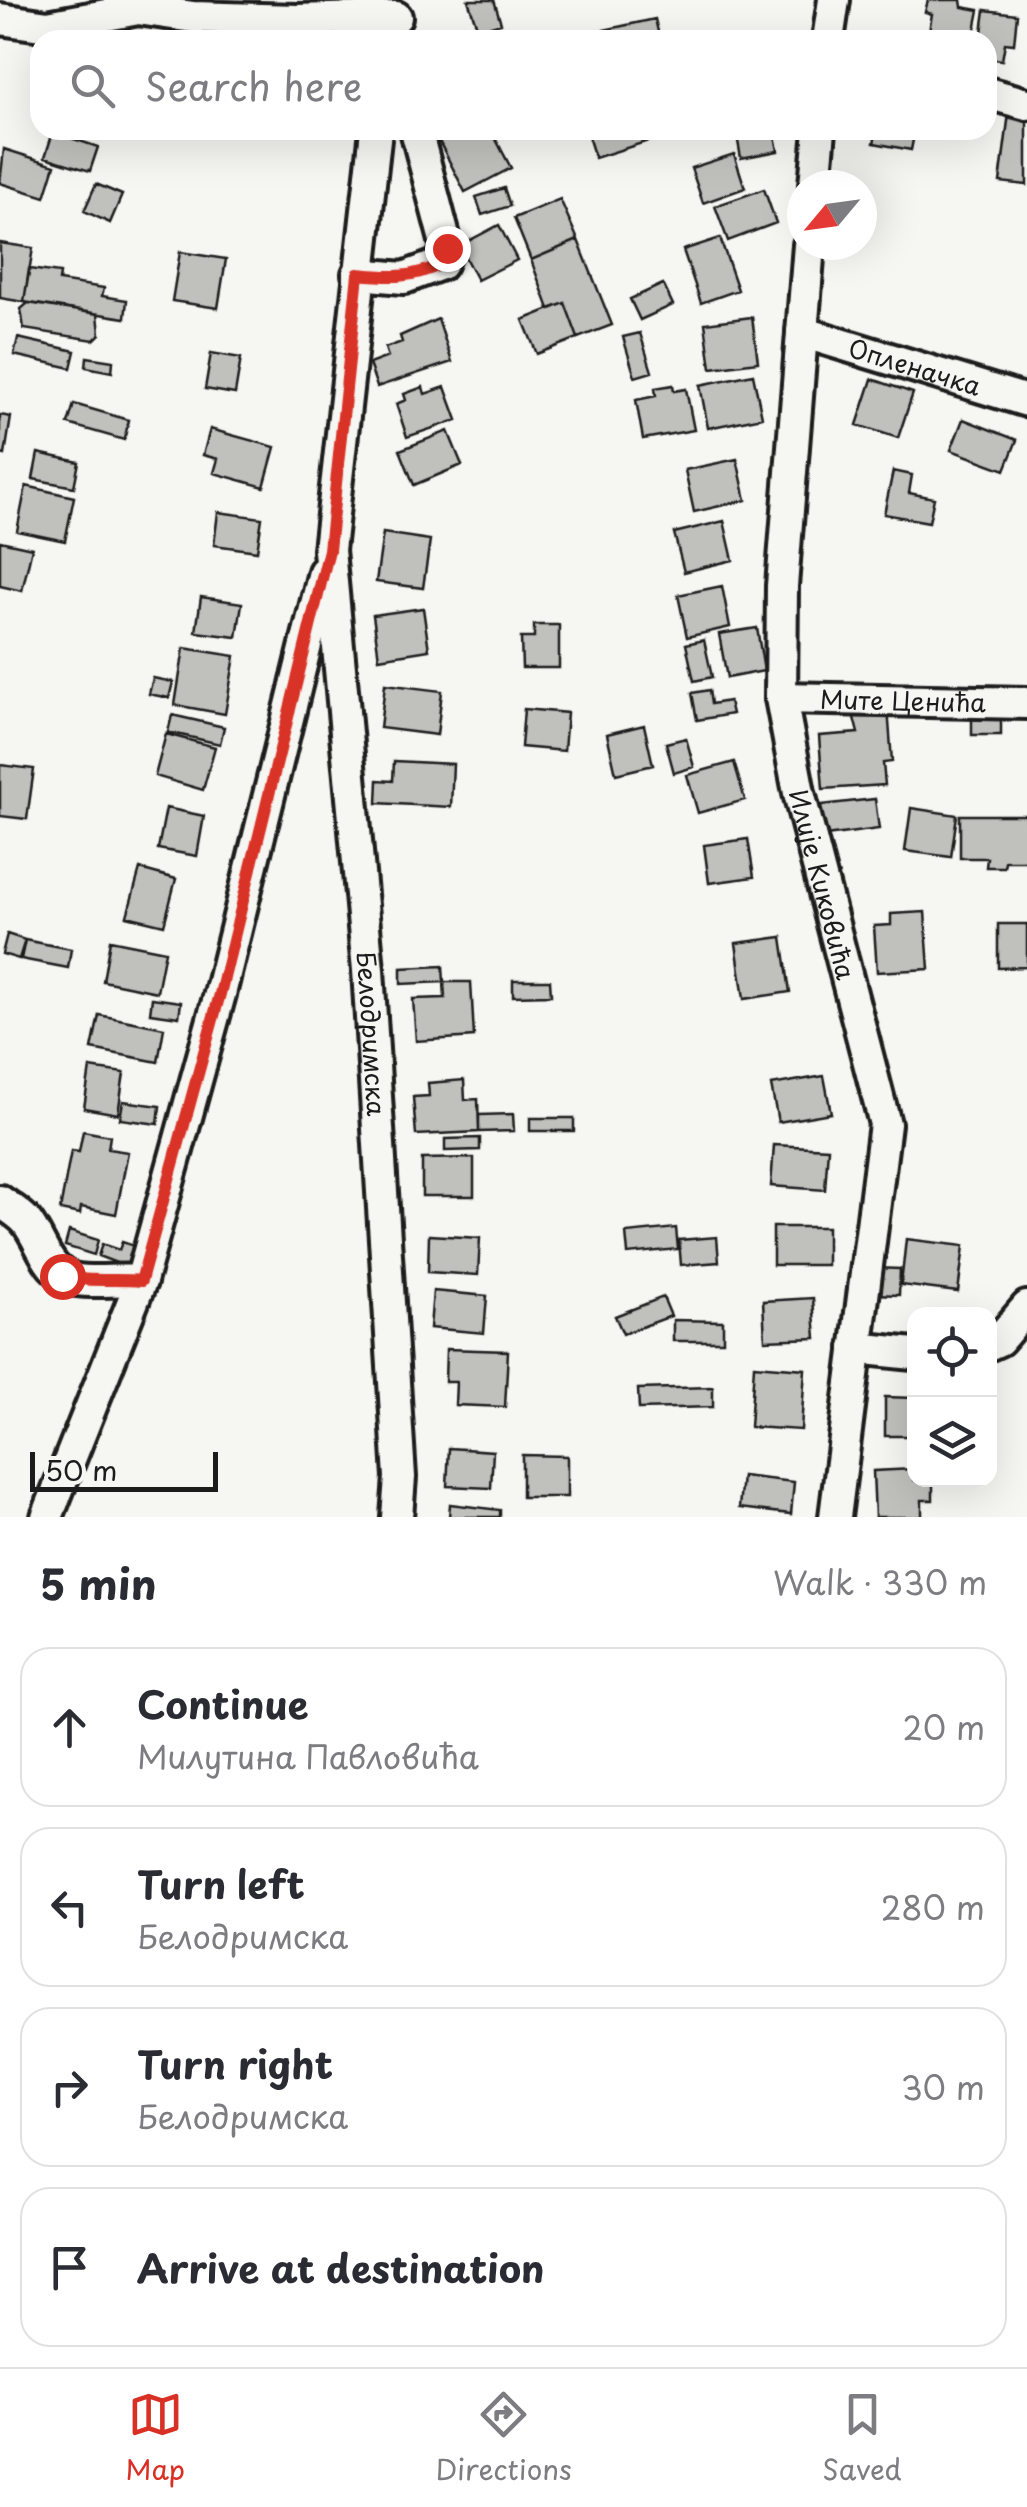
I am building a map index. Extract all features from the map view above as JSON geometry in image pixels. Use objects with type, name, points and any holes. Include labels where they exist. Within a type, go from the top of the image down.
[{"type":"street","points":[[830,30],[834,0]]},
{"type":"street","points":[[0,19],[48,26],[138,9],[193,16],[395,19]]},
{"type":"street","points":[[997,96],[1027,104]]},
{"type":"street","name":"Белодримска","points":[[47,1517],[141,1281],[220,994],[329,550],[375,140]]},
{"type":"street","points":[[358,274],[404,278],[441,264],[447,248],[419,140]]},
{"type":"street","points":[[816,170],[819,140]]},
{"type":"street","name":"Илије Киковића","points":[[809,260],[782,586],[781,698],[799,793],[885,1124],[835,1517]]},
{"type":"street","name":"Опленачка","points":[[802,332],[1027,400]]},
{"type":"street","name":"Белодримска","points":[[329,550],[368,970],[400,1477],[398,1517]]},
{"type":"street","name":"Мите Ценића","points":[[781,698],[1027,703]]},
{"type":"street","points":[[0,1201],[26,1222],[42,1253],[62,1276],[82,1281],[104,1277],[141,1281]]},
{"type":"street","points":[[997,1341],[1027,1308]]},
{"type":"street","points":[[856,1348],[907,1353]]},
{"type":"building","points":[[468,0],[494,0],[501,23],[478,30]]},
{"type":"building","points":[[928,0],[961,0],[962,7],[979,10],[975,30],[929,30],[932,14],[925,12]]},
{"type":"building","points":[[985,10],[1017,14],[1014,44],[1005,43],[1002,60],[997,59],[997,30],[982,30]]},
{"type":"building","points":[[655,19],[658,30],[604,30]]},
{"type":"building","points":[[1009,113],[1027,115],[1027,185],[1000,182]]},
{"type":"building","points":[[50,140],[77,140],[98,147],[90,171],[45,157]]},
{"type":"building","points":[[439,140],[496,140],[511,168],[465,192]]},
{"type":"building","points":[[589,140],[652,140],[595,158]]},
{"type":"building","points":[[738,140],[776,140],[778,151],[741,158]]},
{"type":"building","points":[[875,140],[913,140],[911,150],[874,143]]},
{"type":"building","points":[[4,149],[55,165],[45,197],[0,183]]},
{"type":"building","points":[[734,154],[745,188],[703,203],[691,168]]},
{"type":"building","points":[[96,184],[122,195],[110,223],[84,211]]},
{"type":"building","points":[[504,188],[510,206],[482,215],[476,197]]},
{"type":"building","points":[[764,189],[776,223],[728,241],[715,206]]},
{"type":"building","points":[[560,199],[578,240],[531,260],[514,218]]},
{"type":"building","points":[[499,225],[517,260],[477,280],[459,246]]},
{"type":"building","points":[[720,238],[738,290],[701,303],[683,250]]},
{"type":"building","points":[[578,240],[612,325],[578,338],[565,303],[549,309],[531,260]]},
{"type":"building","points":[[0,243],[33,248],[24,302],[0,298]]},
{"type":"building","points":[[180,252],[226,259],[218,308],[172,301]]},
{"type":"building","points":[[29,269],[60,273],[59,281],[104,288],[102,296],[127,300],[125,318],[24,302]]},
{"type":"building","points":[[663,284],[673,305],[640,320],[630,299]]},
{"type":"building","points":[[28,303],[98,314],[100,334],[94,340],[24,329],[21,309]]},
{"type":"building","points":[[565,303],[578,338],[537,354],[523,320]]},
{"type":"building","points":[[752,317],[758,362],[711,368],[705,323]]},
{"type":"building","points":[[438,319],[452,362],[377,387],[369,364],[388,357],[385,348],[402,342],[400,336]]},
{"type":"building","points":[[640,333],[652,372],[635,377],[623,337]]},
{"type":"building","points":[[18,338],[75,351],[71,368],[14,355]]},
{"type":"building","points":[[211,353],[241,358],[235,394],[205,389]]},
{"type":"building","points":[[87,357],[113,361],[112,372],[86,367]]},
{"type":"building","points":[[753,374],[762,417],[708,428],[700,385]]},
{"type":"building","points":[[872,379],[913,393],[898,438],[857,425]]},
{"type":"building","points":[[673,385],[674,391],[686,389],[694,430],[643,439],[636,400],[656,396],[655,388]]},
{"type":"building","points":[[423,387],[425,394],[445,387],[457,420],[407,437],[396,404],[406,400],[404,394]]},
{"type":"building","points":[[74,404],[129,420],[124,440],[68,424]]},
{"type":"building","points":[[0,415],[11,417],[5,455],[0,454]]},
{"type":"building","points":[[963,419],[1017,440],[1005,470],[951,450]]},
{"type":"building","points":[[210,429],[275,447],[264,487],[214,473],[218,459],[203,455]]},
{"type":"building","points":[[448,431],[462,465],[414,485],[400,450]]},
{"type":"building","points":[[38,453],[79,462],[74,487],[33,479]]},
{"type":"building","points":[[737,459],[746,500],[694,512],[685,470]]},
{"type":"building","points":[[893,471],[912,475],[909,493],[934,498],[929,522],[884,514]]},
{"type":"building","points":[[26,486],[74,497],[65,541],[17,531]]},
{"type":"building","points":[[218,512],[262,518],[257,551],[214,545]]},
{"type":"building","points":[[724,521],[733,560],[684,572],[674,533]]},
{"type":"building","points":[[383,533],[430,540],[423,588],[376,582]]},
{"type":"building","points":[[0,541],[32,548],[22,591],[0,586]]},
{"type":"building","points":[[722,586],[730,627],[687,637],[678,595]]},
{"type":"building","points":[[201,597],[242,603],[237,637],[196,632]]},
{"type":"building","points":[[423,608],[429,650],[379,658],[373,615]]},
{"type":"building","points":[[534,625],[559,625],[559,668],[522,668],[521,638],[534,638]]},
{"type":"building","points":[[757,628],[764,671],[727,678],[719,634]]},
{"type":"building","points":[[704,640],[712,677],[694,681],[686,644]]},
{"type":"building","points":[[184,648],[235,656],[225,714],[175,705]]},
{"type":"building","points":[[153,678],[173,682],[169,698],[149,694]]},
{"type":"building","points":[[385,684],[442,691],[437,735],[380,728]]},
{"type":"building","points":[[709,690],[711,704],[729,701],[732,714],[697,720],[692,693]]},
{"type":"building","points":[[888,708],[892,762],[883,763],[885,785],[823,789],[819,736],[858,733],[852,710]]},
{"type":"building","points":[[524,709],[567,713],[564,751],[521,747]]},
{"type":"building","points":[[972,714],[1001,714],[1001,735],[972,735]]},
{"type":"building","points":[[172,715],[224,727],[220,744],[168,732]]},
{"type":"building","points":[[644,725],[653,765],[616,774],[607,734]]},
{"type":"building","points":[[166,734],[215,747],[203,790],[155,776]]},
{"type":"building","points":[[686,738],[694,767],[674,773],[666,743]]},
{"type":"building","points":[[394,761],[453,764],[451,807],[377,803],[378,780],[393,781]]},
{"type":"building","points":[[734,762],[745,800],[698,813],[687,775]]},
{"type":"building","points":[[0,765],[34,769],[27,819],[0,816]]},
{"type":"building","points":[[875,799],[879,829],[825,836],[821,805]]},
{"type":"building","points":[[166,808],[204,816],[197,856],[158,849]]},
{"type":"building","points":[[911,808],[957,815],[951,857],[905,851]]},
{"type":"building","points":[[960,815],[1026,815],[1027,861],[1005,861],[1004,867],[986,867],[987,858],[960,858]]},
{"type":"building","points":[[748,839],[754,877],[709,883],[704,845]]},
{"type":"building","points":[[140,869],[176,879],[164,925],[127,916]]},
{"type":"building","points":[[925,912],[929,969],[877,972],[874,926],[891,925],[891,914]]},
{"type":"building","points":[[998,924],[1027,924],[1027,967],[998,968]]},
{"type":"building","points":[[7,934],[25,940],[19,959],[2,954]]},
{"type":"building","points":[[782,937],[790,992],[744,999],[736,943]]},
{"type":"building","points":[[25,940],[71,949],[68,968],[21,959]]},
{"type":"building","points":[[110,940],[165,951],[157,992],[103,981]]},
{"type":"building","points":[[443,966],[444,982],[401,984],[401,968]]},
{"type":"building","points":[[513,980],[550,980],[551,995],[513,996]]},
{"type":"building","points":[[444,982],[471,982],[474,1037],[416,1041],[413,999],[445,998]]},
{"type":"building","points":[[152,998],[181,1002],[179,1017],[150,1013]]},
{"type":"building","points":[[99,1015],[164,1028],[158,1062],[92,1049]]},
{"type":"building","points":[[90,1068],[124,1073],[118,1114],[84,1108]]},
{"type":"building","points":[[824,1076],[831,1113],[778,1122],[771,1085]]},
{"type":"building","points":[[464,1080],[465,1100],[478,1099],[479,1132],[416,1135],[413,1097],[429,1096],[428,1083]]},
{"type":"building","points":[[123,1101],[160,1106],[158,1124],[120,1119]]},
{"type":"building","points":[[513,1114],[514,1131],[479,1132],[479,1115]]},
{"type":"building","points":[[530,1118],[574,1118],[574,1131],[530,1131]]},
{"type":"building","points":[[83,1131],[110,1136],[108,1149],[128,1152],[116,1214],[81,1207],[80,1214],[60,1210],[71,1151],[79,1152]]},
{"type":"building","points":[[480,1138],[480,1150],[445,1151],[445,1139]]},
{"type":"building","points":[[774,1145],[828,1148],[825,1190],[771,1186]]},
{"type":"building","points":[[474,1158],[474,1196],[422,1196],[422,1159]]},
{"type":"building","points":[[773,1227],[827,1227],[827,1265],[773,1265]]},
{"type":"building","points":[[676,1228],[678,1249],[628,1254],[626,1233]]},
{"type":"building","points":[[69,1231],[98,1240],[94,1255],[65,1246]]},
{"type":"building","points":[[429,1235],[480,1238],[478,1275],[428,1272]]},
{"type":"building","points":[[717,1237],[719,1262],[681,1265],[679,1240]]},
{"type":"building","points":[[906,1239],[964,1246],[958,1292],[901,1285]]},
{"type":"building","points":[[122,1242],[143,1249],[135,1270],[98,1256],[102,1244],[119,1250]]},
{"type":"building","points":[[874,1268],[900,1269],[899,1295],[874,1294]]},
{"type":"building","points":[[433,1291],[487,1296],[484,1333],[430,1328]]},
{"type":"building","points":[[663,1297],[671,1316],[623,1334],[615,1316]]},
{"type":"building","points":[[813,1298],[816,1338],[765,1340],[763,1301]]},
{"type":"building","points":[[673,1320],[723,1321],[723,1341],[673,1341]]},
{"type":"building","points":[[446,1349],[508,1351],[505,1407],[455,1405],[456,1382],[445,1382]]},
{"type":"building","points":[[754,1365],[805,1369],[801,1430],[750,1427]]},
{"type":"building","points":[[713,1387],[713,1407],[639,1409],[638,1389]]},
{"type":"building","points":[[885,1397],[907,1398],[907,1436],[885,1436]]},
{"type":"building","points":[[449,1448],[493,1451],[491,1488],[447,1486]]},
{"type":"building","points":[[522,1455],[567,1456],[567,1497],[522,1497]]},
{"type":"building","points":[[907,1469],[907,1487],[933,1487],[933,1500],[922,1500],[922,1517],[875,1517],[873,1471]]},
{"type":"building","points":[[742,1476],[794,1482],[791,1514],[739,1508]]},
{"type":"building","points":[[450,1504],[500,1510],[500,1517],[449,1517]]},
{"type":"route","points":[[62,1276],[82,1281],[104,1277],[141,1281],[220,994],[329,550],[358,274],[404,278],[424,273],[441,264],[447,248]]}]
